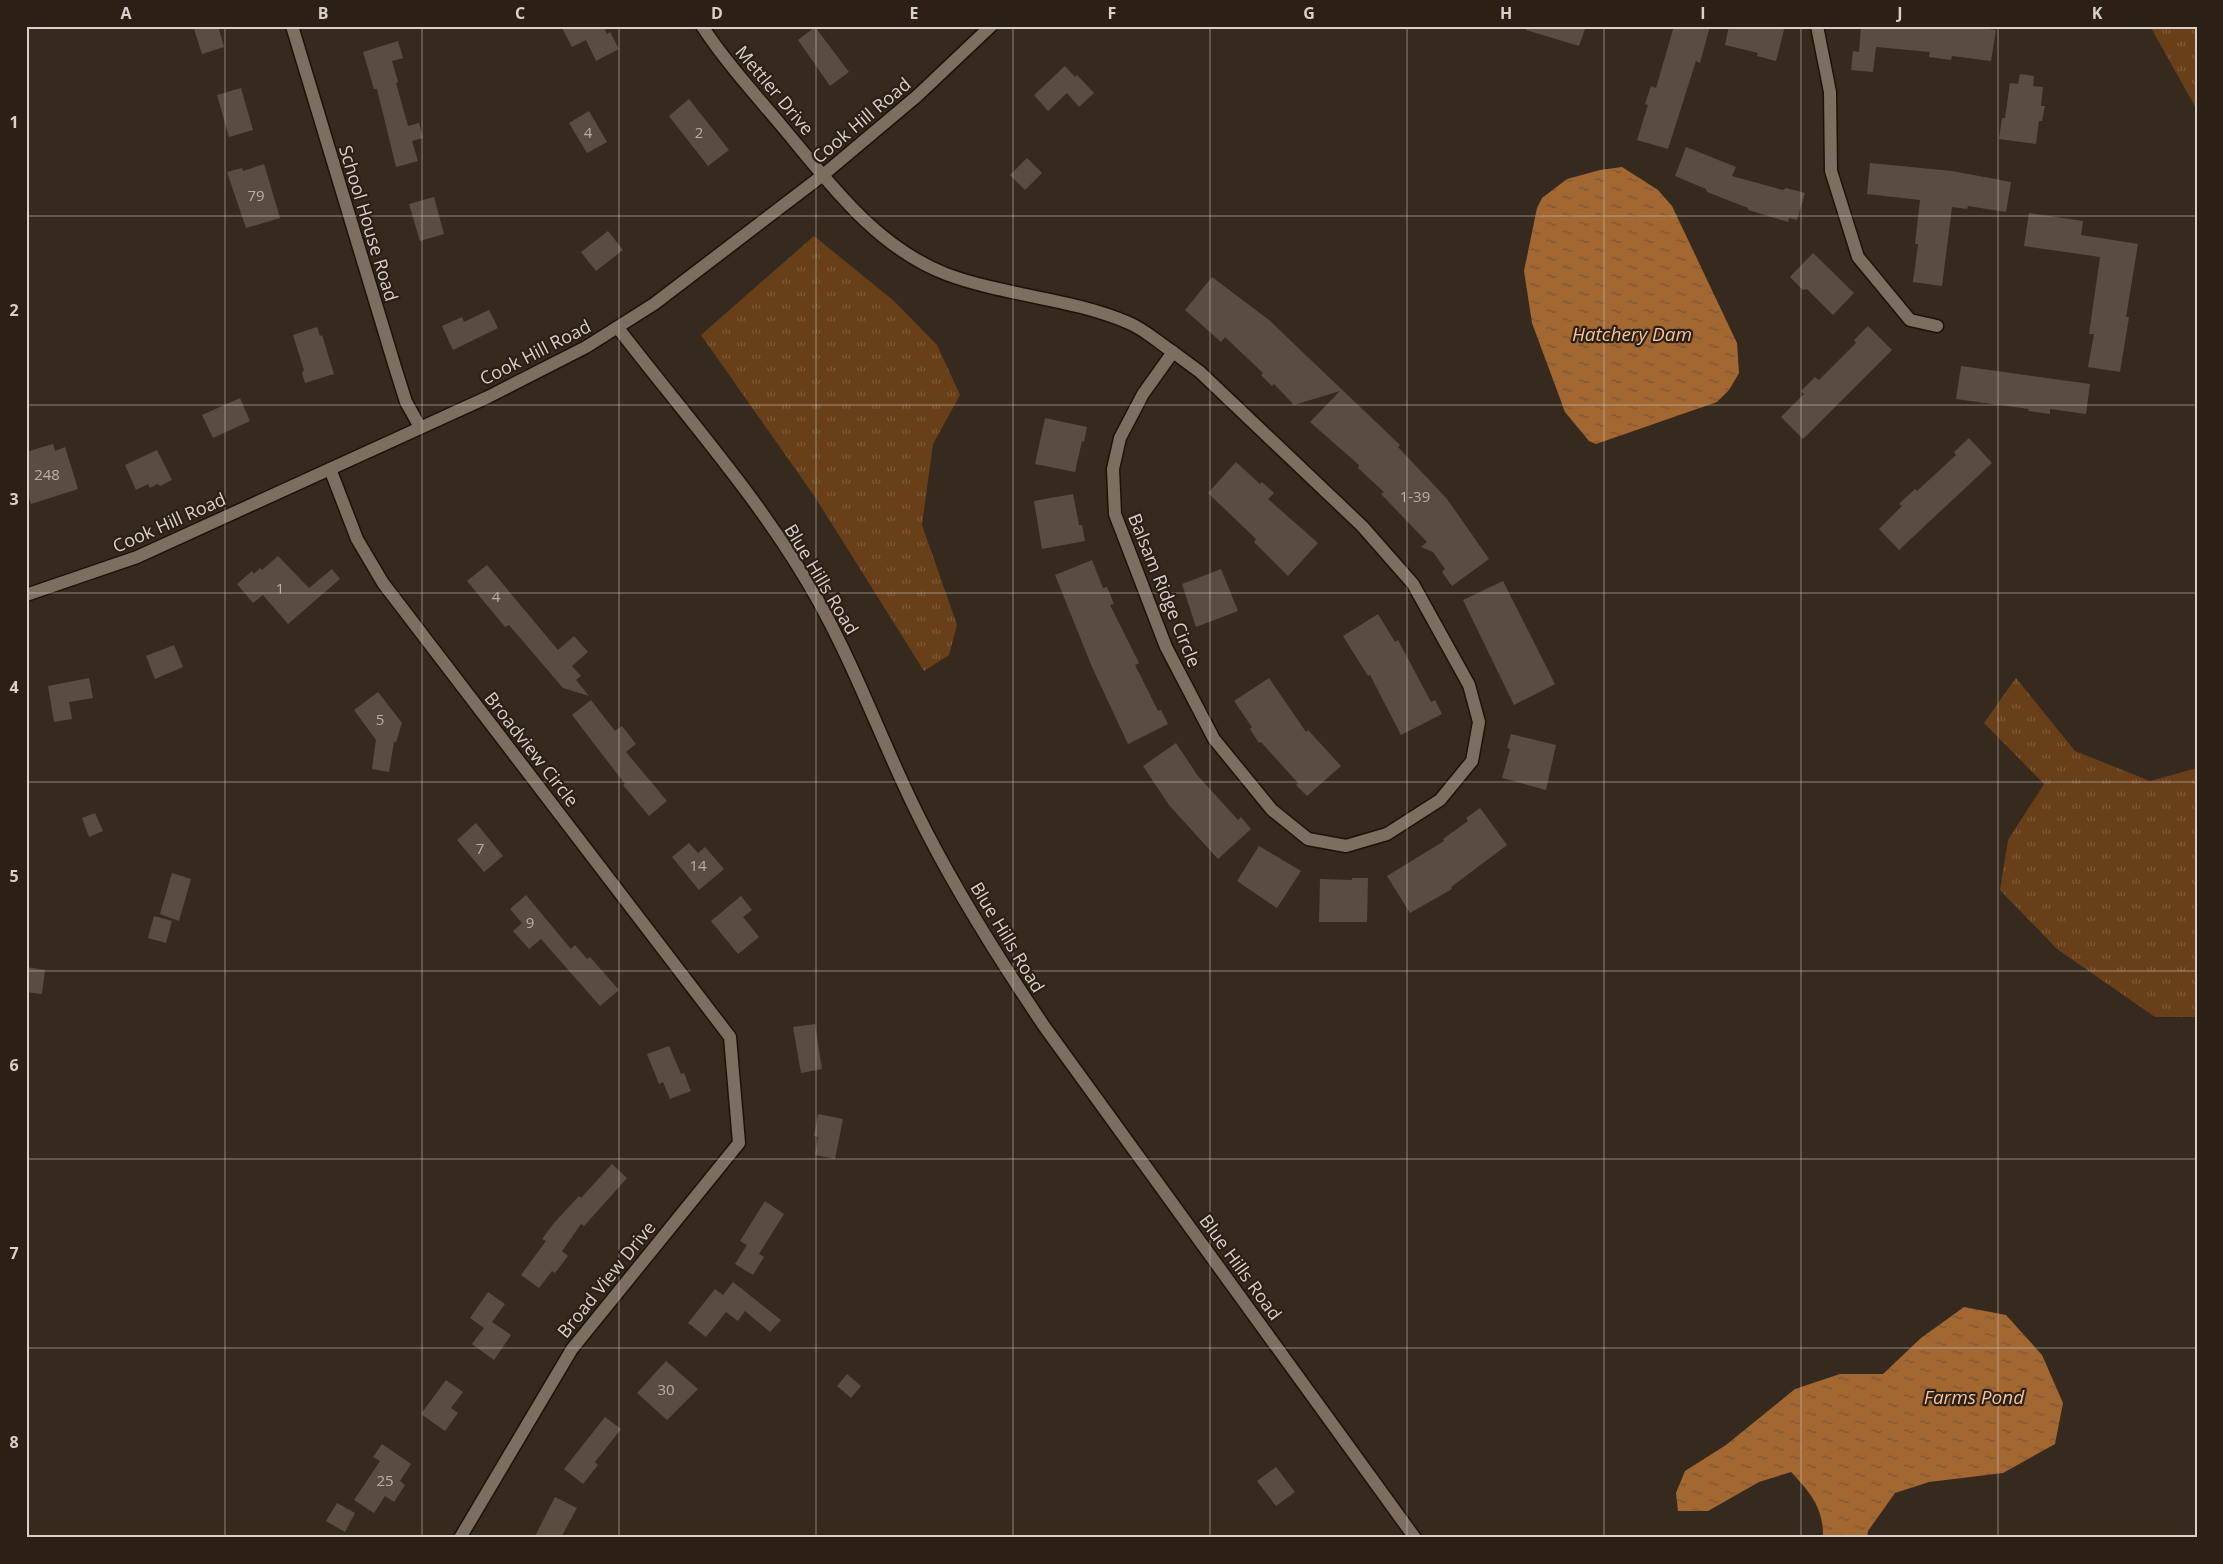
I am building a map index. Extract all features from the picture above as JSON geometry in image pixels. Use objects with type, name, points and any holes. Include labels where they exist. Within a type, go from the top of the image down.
[{"type":"street","name":"School House Road","points":[[292,26],[395,368],[406,402],[420,427]]},
{"type":"street","name":"Mettler Drive","points":[[702,26],[723,56],[823,175]]},
{"type":"street","name":"Cook Hill Road","points":[[26,595],[137,557],[541,371],[618,328],[749,233],[823,175],[917,96],[991,26]]},
{"type":"street","points":[[1817,26],[1830,92],[1831,171],[1858,257],[1910,320],[1937,326]]},
{"type":"street","name":"Balsam Ridge Circle","points":[[823,175],[863,220],[894,246],[921,262],[946,274],[1004,291],[1103,313],[1131,324],[1173,352],[1200,372],[1362,526],[1413,584],[1469,685],[1479,722],[1472,761],[1440,800],[1387,834],[1346,846],[1308,839],[1272,810],[1214,739],[1166,648],[1115,514],[1113,469],[1120,438],[1143,394],[1173,352]]},
{"type":"street","name":"Blue Hills Road","points":[[618,328],[744,490],[781,542],[820,603],[847,657],[920,818],[1008,972],[1044,1026],[1415,1538]]},
{"type":"street","name":"Broadview Circle","points":[[330,469],[358,539],[383,583],[730,1037]]},
{"type":"street","name":"Broad View Drive","points":[[460,1538],[572,1349],[738,1144],[730,1037]]},
{"type":"green space","points":[[2150,26],[2197,26],[2197,110]]},
{"type":"green space","points":[[814,236],[894,301],[937,345],[960,395],[933,444],[922,525],[957,625],[949,655],[924,671],[815,497],[701,335]]},
{"type":"green space","points":[[2016,678],[2075,751],[2150,781],[2197,768],[2197,1017],[2155,1017],[2057,949],[2000,890],[2008,840],[2044,784],[1984,723]]},
{"type":"water","name":"Hatchery Dam","points":[[1622,167],[1658,190],[1672,206],[1737,343],[1739,373],[1729,390],[1717,402],[1596,444],[1589,441],[1565,412],[1532,323],[1524,271],[1537,208],[1542,198],[1567,179],[1600,170]]},
{"type":"water","name":"Farms Pond","points":[[1964,1307],[2006,1315],[2042,1355],[2063,1403],[2055,1444],[2003,1473],[1929,1482],[1895,1493],[1868,1531],[1867,1538],[1823,1538],[1823,1527],[1818,1509],[1810,1494],[1791,1472],[1759,1482],[1708,1511],[1678,1511],[1676,1493],[1685,1471],[1726,1445],[1795,1389],[1840,1374],[1883,1374],[1921,1338]]},
{"type":"building","points":[[193,26],[218,26],[224,47],[202,54]]},
{"type":"building","points":[[561,26],[613,26],[605,30],[607,34],[610,32],[619,49],[596,61],[586,40],[572,47]]},
{"type":"building","points":[[1526,26],[1586,26],[1579,46],[1526,30]]},
{"type":"building","points":[[1674,26],[1710,26],[1700,63],[1696,61],[1668,149],[1637,140],[1648,105],[1645,104],[1651,86],[1656,88]]},
{"type":"building","points":[[1729,26],[1785,26],[1776,61],[1757,56],[1758,53],[1725,45]]},
{"type":"building","points":[[1861,26],[1968,26],[1996,30],[1991,61],[1952,56],[1951,60],[1929,57],[1930,52],[1876,47],[1873,72],[1851,70],[1853,51],[1859,52]]},
{"type":"building","points":[[815,27],[849,72],[830,86],[798,40]]},
{"type":"building","points":[[398,41],[403,58],[392,61],[398,82],[396,83],[408,126],[419,123],[423,138],[412,141],[418,161],[396,167],[377,89],[374,89],[363,52]]},
{"type":"building","points":[[1065,66],[1075,77],[1077,75],[1094,93],[1079,107],[1067,93],[1048,111],[1034,95]]},
{"type":"building","points":[[2020,74],[2034,76],[2033,86],[2043,87],[2041,106],[2045,106],[2042,121],[2039,121],[2036,144],[1999,139],[2002,118],[2005,118],[2010,83],[2018,84]]},
{"type":"building","points":[[241,88],[253,130],[229,137],[217,95]]},
{"type":"building","points":[[689,99],[729,150],[708,166],[669,116]]},
{"type":"building","points":[[589,111],[607,142],[587,153],[569,123]]},
{"type":"building","points":[[1686,147],[1736,167],[1732,176],[1783,190],[1786,188],[1805,193],[1797,220],[1789,218],[1788,222],[1748,210],[1748,208],[1707,192],[1706,189],[1675,176]]},
{"type":"building","points":[[1027,158],[1042,173],[1025,190],[1010,175]]},
{"type":"building","points":[[1870,163],[1952,171],[2011,182],[2006,212],[1968,206],[1967,209],[1952,207],[1942,286],[1913,282],[1918,244],[1915,244],[1920,200],[1867,194]]},
{"type":"building","points":[[264,164],[280,218],[246,228],[227,172],[242,168],[243,171]]},
{"type":"building","points":[[434,197],[444,234],[420,241],[409,204]]},
{"type":"building","points":[[2029,213],[2083,221],[2081,235],[2138,244],[2126,317],[2129,317],[2120,372],[2088,367],[2094,334],[2089,334],[2100,257],[2024,246]]},
{"type":"building","points":[[608,231],[623,250],[596,271],[581,252]]},
{"type":"building","points":[[1813,253],[1854,293],[1833,315],[1807,289],[1803,290],[1790,277]]},
{"type":"building","points":[[1212,277],[1269,320],[1400,445],[1398,447],[1447,499],[1489,559],[1452,586],[1442,572],[1445,569],[1433,552],[1421,547],[1427,542],[1381,494],[1384,492],[1358,468],[1359,465],[1310,422],[1340,391],[1294,405],[1274,384],[1272,386],[1261,375],[1263,373],[1225,337],[1221,342],[1185,310]]},
{"type":"building","points":[[489,310],[498,328],[453,350],[442,326],[462,317],[464,322]]},
{"type":"building","points":[[1868,326],[1892,350],[1803,439],[1781,417],[1804,394],[1801,391],[1815,377],[1819,380],[1856,343],[1854,340]]},
{"type":"building","points":[[317,327],[320,336],[322,335],[334,374],[305,383],[302,373],[304,370],[293,335]]},
{"type":"building","points":[[1961,366],[2090,384],[2086,414],[2050,409],[2050,414],[2028,411],[2029,409],[1956,399]]},
{"type":"building","points":[[240,398],[250,421],[213,438],[202,415]]},
{"type":"building","points":[[1045,418],[1087,427],[1075,472],[1035,464]]},
{"type":"building","points":[[1969,438],[1992,463],[1899,550],[1879,529],[1902,506],[1899,504],[1915,489],[1917,491],[1956,455],[1954,452]]},
{"type":"building","points":[[53,444],[55,451],[65,447],[78,489],[31,504],[26,489],[26,452]]},
{"type":"building","points":[[157,450],[172,480],[160,486],[157,484],[150,488],[148,484],[136,490],[125,465]]},
{"type":"building","points":[[1236,462],[1260,484],[1262,482],[1274,493],[1268,499],[1318,543],[1288,576],[1254,542],[1256,539],[1208,493]]},
{"type":"building","points":[[1073,494],[1079,525],[1082,525],[1085,541],[1042,549],[1034,501]]},
{"type":"building","points":[[278,556],[309,588],[332,569],[340,579],[288,624],[263,595],[253,603],[237,584],[252,571],[254,574],[260,568],[262,570]]},
{"type":"building","points":[[1092,560],[1103,588],[1107,587],[1114,604],[1110,605],[1139,663],[1135,665],[1158,711],[1161,710],[1168,724],[1128,744],[1092,667],[1055,575]]},
{"type":"building","points":[[487,565],[558,650],[574,636],[588,652],[572,666],[581,676],[576,680],[589,696],[563,688],[509,625],[505,627],[467,581]]},
{"type":"building","points":[[1221,569],[1238,611],[1196,627],[1182,584]]},
{"type":"building","points":[[1503,581],[1555,684],[1514,705],[1463,600]]},
{"type":"building","points":[[1378,614],[1395,642],[1398,640],[1431,702],[1435,700],[1442,714],[1401,735],[1370,675],[1368,676],[1343,636]]},
{"type":"building","points":[[174,645],[183,667],[155,679],[146,656]]},
{"type":"building","points":[[89,678],[93,698],[69,702],[72,719],[54,722],[48,686]]},
{"type":"building","points":[[1269,678],[1306,732],[1308,730],[1341,766],[1307,796],[1296,785],[1298,783],[1261,742],[1259,743],[1250,729],[1252,727],[1234,701]]},
{"type":"building","points":[[378,692],[402,723],[396,742],[394,742],[389,772],[372,769],[376,740],[354,710]]},
{"type":"building","points":[[591,700],[615,731],[622,726],[636,744],[626,752],[667,801],[649,816],[623,785],[625,784],[572,715]]},
{"type":"building","points":[[1511,734],[1556,745],[1546,790],[1502,778],[1510,749],[1507,748]]},
{"type":"building","points":[[1176,743],[1198,776],[1238,820],[1241,817],[1251,829],[1218,859],[1169,805],[1143,766]]},
{"type":"building","points":[[1480,808],[1507,845],[1451,887],[1452,889],[1410,913],[1387,876],[1444,841],[1443,839],[1468,821],[1466,818]]},
{"type":"building","points":[[95,813],[103,831],[89,837],[82,818]]},
{"type":"building","points":[[476,823],[503,856],[484,872],[457,840]]},
{"type":"building","points":[[689,843],[698,853],[705,847],[724,869],[699,890],[672,857]]},
{"type":"building","points":[[1259,846],[1301,871],[1277,908],[1237,881]]},
{"type":"building","points":[[172,873],[191,879],[179,921],[160,914]]},
{"type":"building","points":[[1352,878],[1368,878],[1367,922],[1319,922],[1320,879],[1352,880]]},
{"type":"building","points":[[526,895],[571,949],[575,945],[587,959],[590,957],[619,990],[600,1006],[541,939],[529,949],[513,931],[522,923],[510,909]]},
{"type":"building","points":[[741,896],[752,910],[743,917],[759,937],[738,954],[711,921]]},
{"type":"building","points":[[154,916],[172,921],[166,943],[148,938]]},
{"type":"building","points":[[26,967],[45,970],[42,994],[26,992]]},
{"type":"building","points":[[815,1024],[822,1069],[801,1073],[793,1027]]},
{"type":"building","points":[[669,1046],[681,1074],[684,1073],[691,1091],[670,1099],[663,1082],[659,1084],[647,1054]]},
{"type":"building","points":[[818,1114],[843,1119],[835,1159],[815,1155],[818,1137],[814,1136]]},
{"type":"building","points":[[612,1164],[627,1178],[584,1226],[581,1224],[562,1251],[568,1256],[555,1273],[552,1271],[539,1288],[521,1275],[546,1241],[542,1239],[579,1196],[581,1198]]},
{"type":"building","points":[[765,1201],[784,1214],[759,1254],[764,1257],[753,1275],[735,1264],[747,1245],[740,1241]]},
{"type":"building","points":[[733,1282],[781,1320],[770,1332],[745,1311],[738,1321],[726,1312],[706,1337],[688,1323],[715,1289],[723,1295]]},
{"type":"building","points":[[488,1292],[505,1304],[492,1322],[511,1335],[494,1360],[472,1344],[484,1328],[470,1318]]},
{"type":"building","points":[[666,1361],[698,1389],[667,1420],[637,1393]]},
{"type":"building","points":[[847,1374],[861,1386],[851,1398],[837,1386]]},
{"type":"building","points":[[446,1380],[463,1392],[451,1408],[458,1413],[445,1431],[421,1414]]},
{"type":"building","points":[[605,1417],[621,1429],[595,1462],[598,1465],[583,1484],[564,1469]]},
{"type":"building","points":[[382,1444],[411,1464],[400,1481],[405,1485],[394,1502],[385,1496],[374,1513],[354,1500],[380,1461],[373,1457]]},
{"type":"building","points":[[1276,1467],[1295,1492],[1276,1506],[1257,1481]]},
{"type":"building","points":[[555,1497],[577,1508],[561,1538],[534,1538]]},
{"type":"building","points":[[337,1503],[355,1513],[345,1532],[326,1521]]}]
